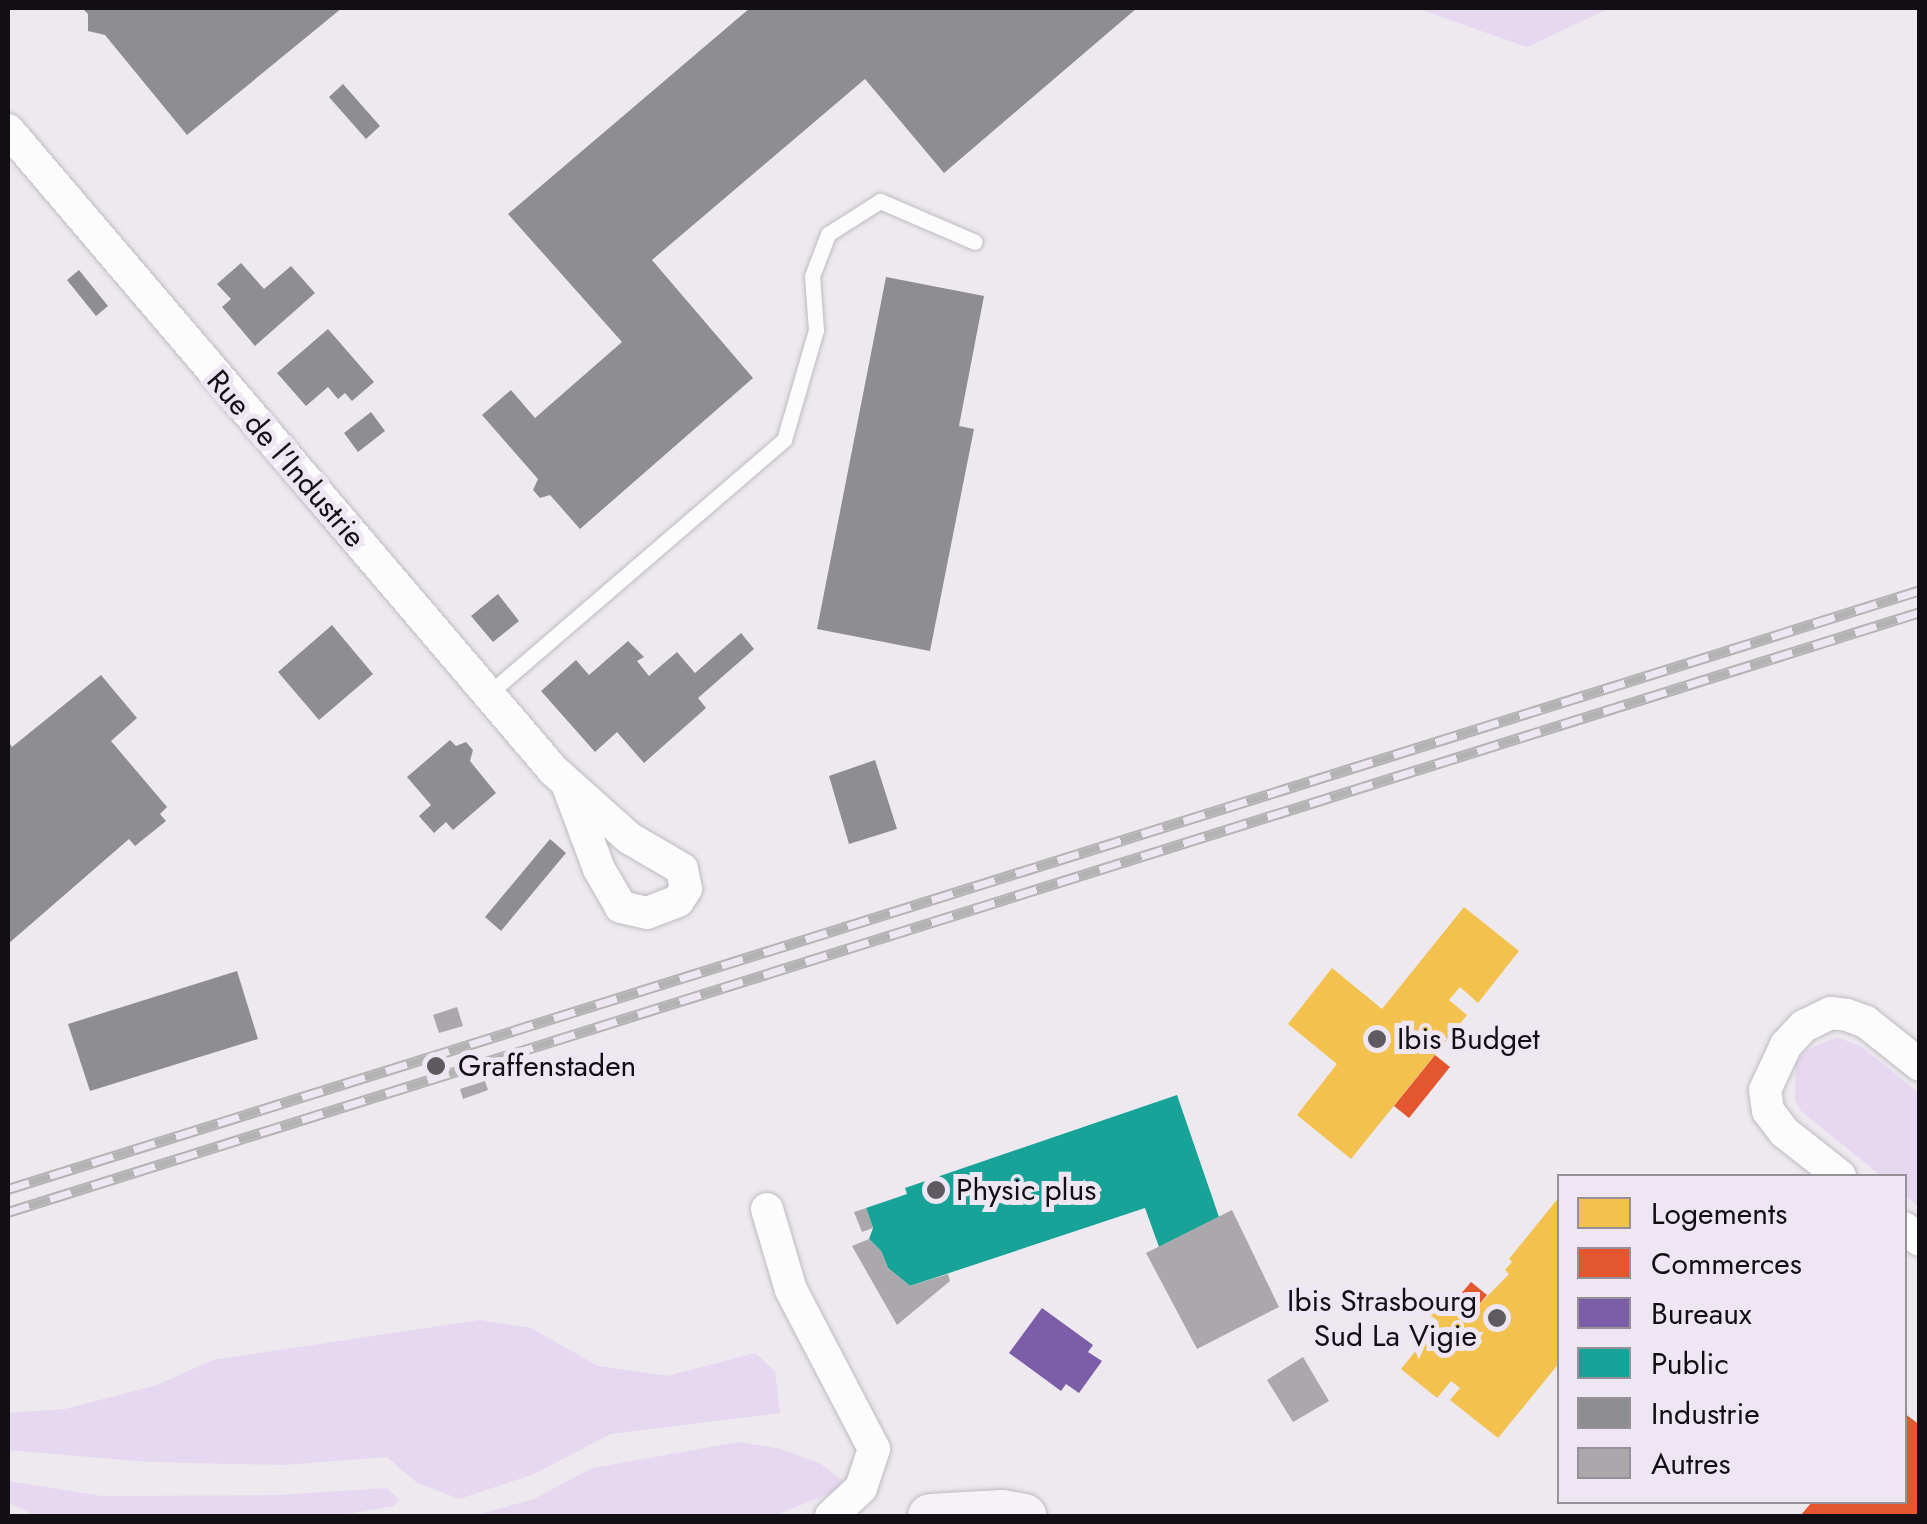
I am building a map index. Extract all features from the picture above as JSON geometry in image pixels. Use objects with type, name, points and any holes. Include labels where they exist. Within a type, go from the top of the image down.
[{"type":"main road","points":[[930,1516],[1001,1512],[1024,1516]]},
{"type":"street","name":"Rue de l'Industrie","points":[[8,130],[486,696],[568,786]]},
{"type":"street","points":[[1837,1174],[1784,1132],[1768,1112],[1765,1090],[1786,1045],[1804,1026],[1831,1013],[1847,1015],[1866,1022],[1920,1066]]},
{"type":"street","points":[[767,1209],[790,1290],[874,1449],[861,1488],[831,1516]]},
{"type":"lane","points":[[486,696],[784,440],[816,330],[812,276],[828,234],[880,200],[976,242]]},
{"type":"shaded area","points":[[1416,8],[1610,8],[1527,47]]},
{"type":"shaded area","points":[[1837,1037],[1862,1047],[1919,1093],[1919,1208],[1907,1197],[1907,1174],[1879,1174],[1801,1111],[1795,1100],[1796,1064],[1807,1050]]},
{"type":"shaded area","points":[[480,1320],[531,1328],[598,1366],[667,1376],[755,1353],[775,1371],[780,1413],[611,1434],[534,1474],[459,1499],[416,1482],[387,1457],[283,1465],[149,1462],[8,1450],[8,1413],[65,1409],[157,1385],[213,1360]]},
{"type":"shaded area","points":[[739,1442],[781,1449],[821,1464],[849,1486],[773,1516],[474,1516],[534,1499],[592,1468]]},
{"type":"shaded area","points":[[8,1481],[102,1496],[279,1495],[387,1488],[399,1499],[394,1506],[335,1516],[36,1516],[8,1502]]},
{"type":"building: Logements","name":"Ibis Budget","points":[[1464,907],[1519,951],[1478,1003],[1460,987],[1449,1000],[1467,1015],[1351,1159],[1297,1115],[1337,1064],[1288,1024],[1332,968],[1382,1009]]},
{"type":"building: Logements","name":"Ibis Strasbourg Sud La Vigie","points":[[1557,1200],[1557,1366],[1498,1438],[1450,1400],[1460,1388],[1451,1381],[1437,1398],[1401,1369],[1439,1322],[1429,1314],[1437,1305],[1447,1313],[1460,1295],[1476,1308],[1509,1274],[1505,1270],[1512,1262],[1509,1259]]},
{"type":"building: Commerces","points":[[1435,1055],[1450,1067],[1409,1118],[1394,1106]]},
{"type":"building: Commerces","points":[[1471,1282],[1487,1295],[1476,1308],[1460,1295]]},
{"type":"building: Commerces","points":[[1907,1415],[1920,1425],[1920,1516],[1800,1516],[1810,1504],[1907,1504]]},
{"type":"building: Bureaux","points":[[1042,1308],[1093,1345],[1088,1352],[1102,1361],[1079,1393],[1066,1384],[1061,1391],[1009,1353]]},
{"type":"building: Public","points":[[1177,1095],[1219,1217],[1159,1247],[1145,1208],[910,1286],[888,1268],[881,1251],[869,1239],[873,1228],[866,1208],[907,1194],[905,1188]]},
{"type":"building: Industrie","points":[[82,8],[342,8],[187,135],[105,35],[88,31],[88,14]]},
{"type":"building: Industrie","points":[[750,8],[1137,8],[944,173],[865,79],[652,260],[753,378],[580,529],[550,495],[540,498],[533,490],[538,479],[482,415],[511,390],[535,418],[622,342],[508,214]]},
{"type":"building: Industrie","points":[[343,84],[380,126],[366,139],[329,97]]},
{"type":"building: Industrie","points":[[241,263],[264,289],[291,266],[315,293],[255,346],[222,307],[231,299],[217,284]]},
{"type":"building: Industrie","points":[[79,270],[108,306],[96,316],[67,280]]},
{"type":"building: Industrie","points":[[886,277],[984,296],[959,426],[974,429],[930,651],[817,629]]},
{"type":"building: Industrie","points":[[328,329],[374,382],[352,401],[345,393],[338,399],[328,387],[306,406],[277,373]]},
{"type":"building: Industrie","points":[[371,412],[385,431],[358,452],[344,433]]},
{"type":"building: Industrie","points":[[498,594],[519,621],[493,642],[471,616]]},
{"type":"building: Industrie","points":[[332,625],[373,674],[319,720],[278,672]]},
{"type":"building: Industrie","points":[[741,633],[754,649],[698,698],[706,708],[644,763],[617,732],[595,752],[541,691],[576,660],[589,675],[628,641],[644,657],[637,661],[649,676],[677,652],[695,673]]},
{"type":"building: Industrie","points":[[101,675],[137,718],[111,741],[167,807],[160,814],[166,821],[135,846],[129,839],[8,944],[8,741],[12,747]]},
{"type":"building: Industrie","points":[[450,740],[456,746],[466,742],[473,750],[470,761],[496,793],[453,830],[446,822],[434,833],[419,816],[431,805],[407,777]]},
{"type":"building: Industrie","points":[[875,760],[897,829],[849,844],[829,776]]},
{"type":"building: Industrie","points":[[550,839],[566,853],[501,931],[485,917]]},
{"type":"building: Industrie","points":[[237,971],[258,1039],[90,1091],[68,1024]]},
{"type":"building: Autres","points":[[457,1007],[463,1026],[439,1033],[433,1015]]},
{"type":"building: Autres","points":[[485,1081],[488,1090],[463,1099],[460,1089]]},
{"type":"building: Autres","points":[[866,1208],[873,1228],[862,1232],[854,1212]]},
{"type":"building: Autres","points":[[1232,1210],[1279,1307],[1197,1349],[1146,1253]]},
{"type":"building: Autres","points":[[869,1239],[881,1251],[888,1268],[910,1286],[948,1274],[950,1281],[897,1325],[852,1246]]},
{"type":"building: Autres","points":[[1303,1357],[1329,1401],[1293,1422],[1267,1380]]},
{"type":"railway","points":[[8,1189],[1920,590]]},
{"type":"railway","points":[[8,1212],[1920,612]]},
{"type":"place","name":"Ibis Budget","points":[[1377,1039]]},
{"type":"place","name":"Graffenstaden","points":[[436,1066]]},
{"type":"place","name":"Physic plus","points":[[936,1190]]},
{"type":"place","name":"Ibis Strasbourg Sud La Vigie","points":[[1497,1318]]}]
